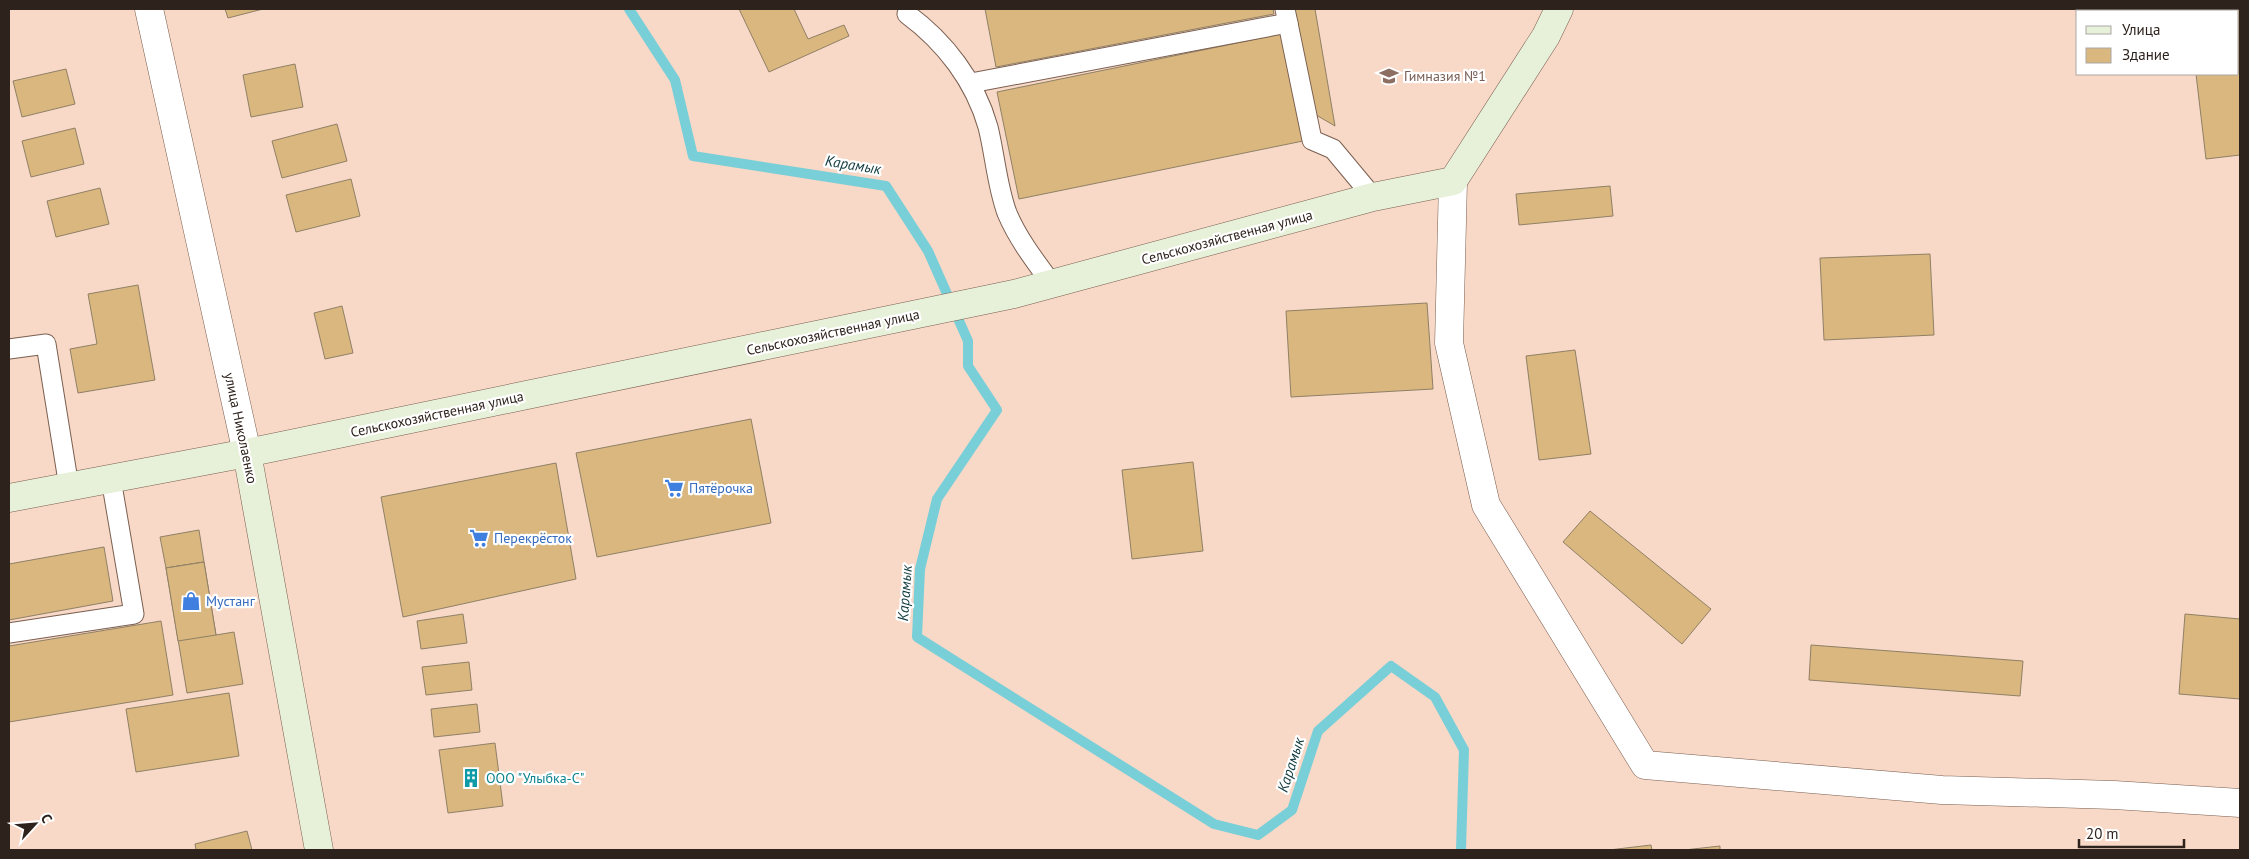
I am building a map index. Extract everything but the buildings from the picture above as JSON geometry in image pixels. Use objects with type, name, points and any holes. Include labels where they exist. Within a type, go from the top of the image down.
[{"type":"main road","points":[[1453,181],[1546,36],[1559,9]]},
{"type":"main road","name":"Сельскохозяйственная улица","points":[[9,498],[247,454],[1014,294],[1373,197],[1453,181]]},
{"type":"main road","name":"улица Николаенко","points":[[247,454],[320,850]]},
{"type":"street","name":"улица Николаенко","points":[[149,9],[247,454]]},
{"type":"street","points":[[1453,181],[1449,343],[1486,505],[1645,765],[1942,790],[2114,795],[2240,803]]},
{"type":"lane","points":[[907,14],[929,30],[971,83],[987,126],[1007,211],[1017,236],[1052,284]]},
{"type":"lane","points":[[971,83],[1287,16],[1312,140],[1333,149],[1373,197]]},
{"type":"lane","points":[[9,349],[46,344],[69,486]]},
{"type":"lane","points":[[9,633],[134,614],[111,479]]},
{"type":"waterway","name":"Карамык","points":[[629,9],[675,80],[693,156],[886,186],[928,251],[968,341],[968,366],[997,410],[937,499],[920,569],[917,637],[1214,824],[1258,835],[1292,810],[1318,731],[1391,666],[1435,697],[1464,750],[1461,850]]},
{"type":"place","name":"Гимназия №1","points":[[1389,76]]},
{"type":"place","name":"Пятёрочка","points":[[674,488]]},
{"type":"place","name":"Перекрёсток","points":[[479,538]]},
{"type":"place","name":"Мустанг","points":[[191,601]]},
{"type":"place","name":"ООО \"Улыбка-С\"","points":[[471,778]]}]
